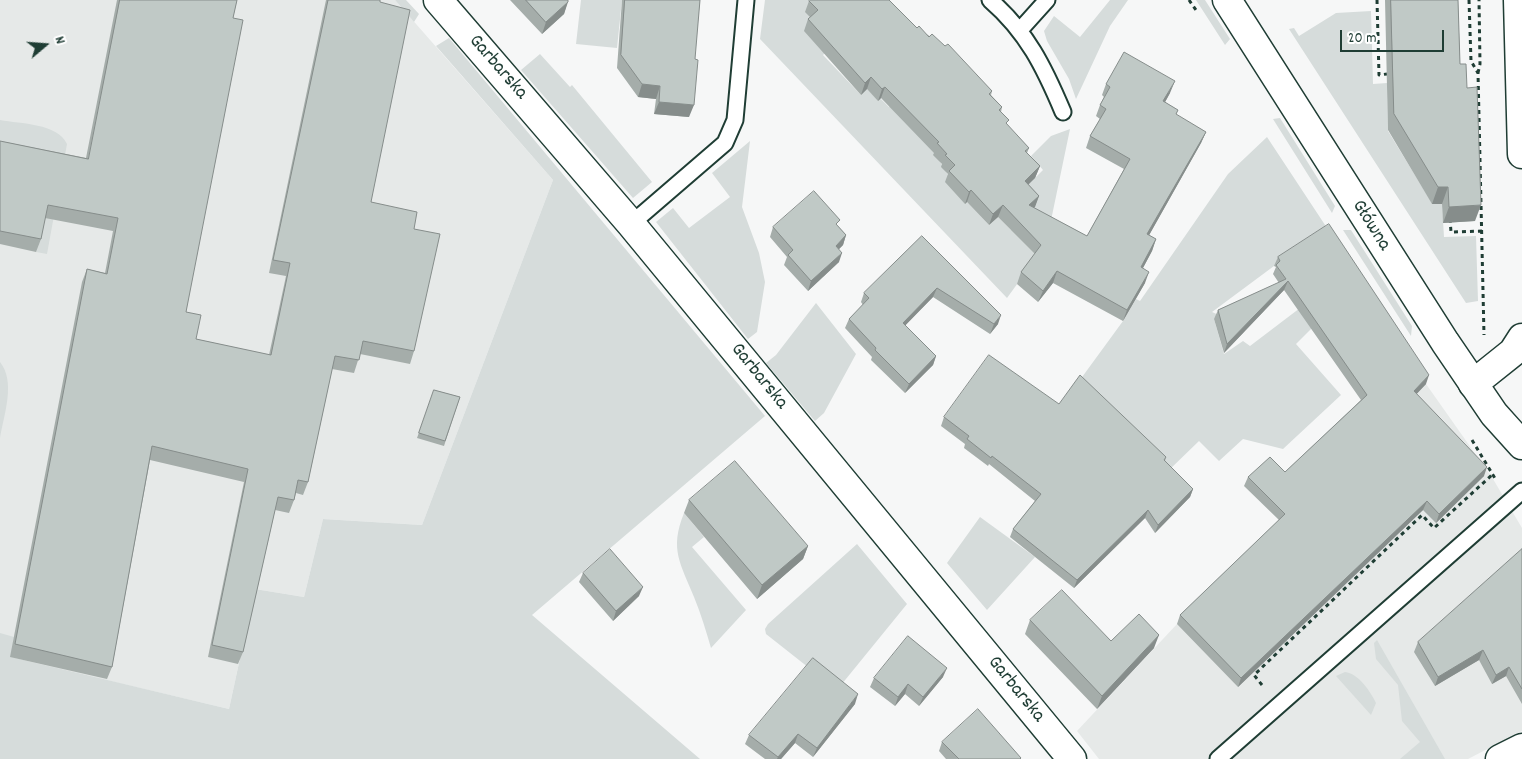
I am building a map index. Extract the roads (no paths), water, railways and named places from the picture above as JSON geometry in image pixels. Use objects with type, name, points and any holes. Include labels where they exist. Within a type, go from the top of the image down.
[{"type":"street","name":"Garbarska","points":[[438,0],[631,224],[1072,759]]},
{"type":"street","name":"Główna","points":[[1227,0],[1472,384],[1494,414],[1522,445]]},
{"type":"street","points":[[1518,0],[1522,154]]},
{"type":"street","points":[[1472,384],[1513,352],[1522,338]]},
{"type":"street","points":[[1500,759],[1522,748]]},
{"type":"lane","points":[[631,224],[725,143],[731,133],[735,120],[746,0]]},
{"type":"lane","points":[[990,0],[1020,30],[1041,64],[1062,112]]},
{"type":"lane","points":[[1020,30],[1047,0]]},
{"type":"lane","points":[[1218,759],[1522,491]]}]
